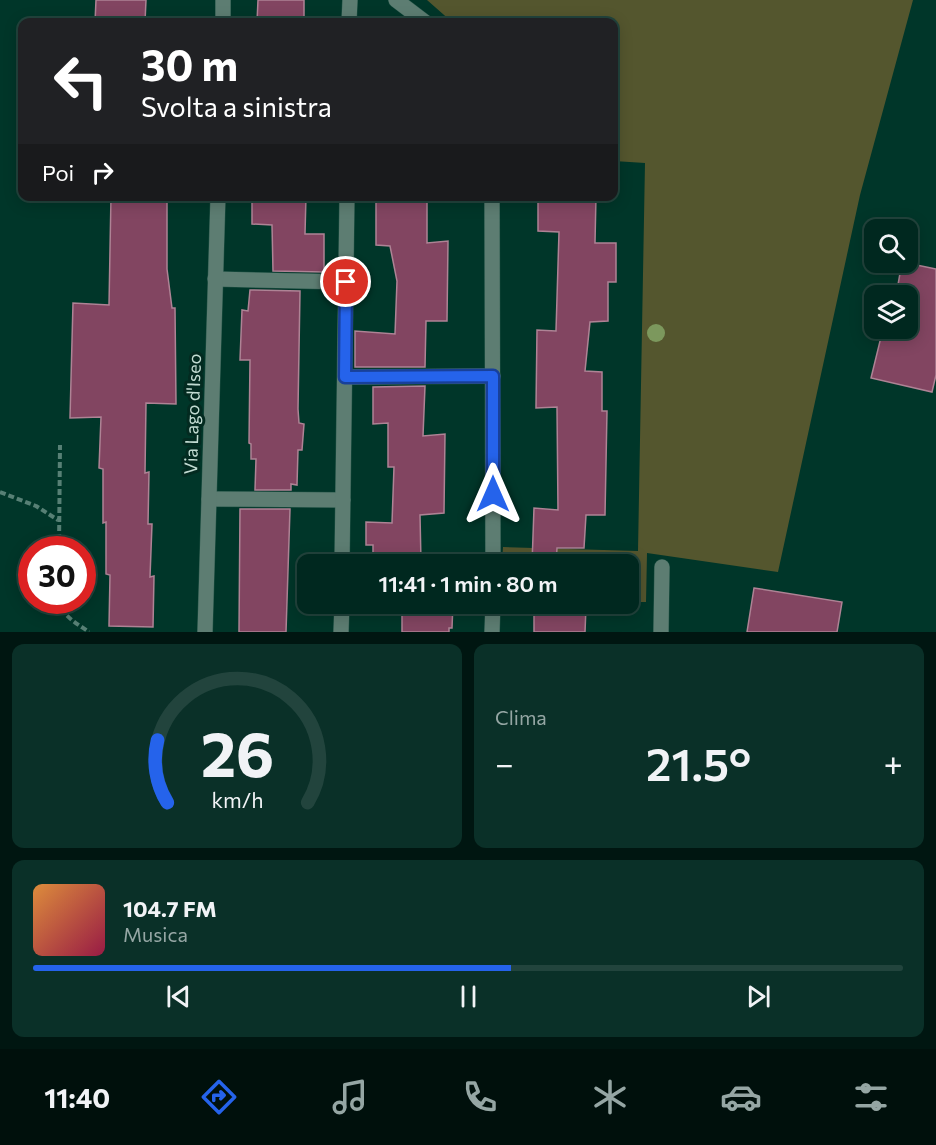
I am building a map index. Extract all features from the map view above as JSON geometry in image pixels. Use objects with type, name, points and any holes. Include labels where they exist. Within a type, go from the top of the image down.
[{"type":"street","points":[[223,0],[223,18]]},
{"type":"street","points":[[350,0],[350,18]]},
{"type":"street","points":[[396,0],[420,18]]},
{"type":"street","name":"Via Lago d'Iseo","points":[[205,632],[218,201]]},
{"type":"street","points":[[342,554],[347,201]]},
{"type":"street","points":[[492,201],[494,554]]},
{"type":"street","points":[[215,279],[346,282]]},
{"type":"street","points":[[345,377],[493,376]]},
{"type":"street","points":[[209,499],[343,500]]},
{"type":"street","points":[[661,632],[662,567]]},
{"type":"street","points":[[341,632],[342,614]]},
{"type":"street","points":[[492,632],[493,614]]},
{"type":"path","points":[[58,536],[60,445]]},
{"type":"path","points":[[0,492],[36,506],[59,520]]},
{"type":"path","points":[[64,614],[89,632]]},
{"type":"green space","points":[[427,0],[913,0],[860,195],[778,572],[647,553],[646,602],[639,602],[639,554],[503,554],[503,547],[638,551],[645,163],[618,161],[618,18],[447,18]]},
{"type":"building","points":[[96,0],[146,0],[145,18],[95,18]]},
{"type":"building","points":[[258,0],[304,0],[304,18],[257,18]]},
{"type":"building","points":[[111,201],[167,201],[167,269],[172,308],[175,308],[176,404],[146,403],[145,473],[149,472],[148,524],[152,524],[150,577],[154,576],[153,627],[109,626],[110,575],[106,574],[103,469],[99,468],[101,417],[70,418],[73,303],[109,305]]},
{"type":"building","points":[[252,201],[306,201],[305,234],[324,234],[324,272],[273,271],[272,225],[252,224]]},
{"type":"building","points":[[376,201],[427,201],[427,243],[448,241],[447,321],[426,321],[425,367],[355,367],[355,331],[395,334],[397,281],[390,246],[376,245]]},
{"type":"building","points":[[538,201],[596,201],[595,243],[616,243],[616,282],[608,282],[608,321],[590,322],[585,371],[602,372],[602,411],[607,411],[605,515],[586,515],[584,548],[557,548],[557,554],[532,554],[534,508],[558,510],[557,407],[536,408],[537,330],[556,331],[559,232],[538,231]]},
{"type":"building","points":[[918,265],[936,269],[936,375],[932,392],[871,378],[881,339],[918,339],[918,285],[898,285],[900,273],[918,273]]},
{"type":"building","points":[[250,290],[300,291],[298,409],[299,423],[304,424],[302,450],[298,450],[297,485],[291,484],[291,490],[255,490],[256,459],[251,459],[251,444],[249,443],[250,360],[240,360],[242,310],[248,311]]},
{"type":"building","points":[[425,386],[423,436],[445,434],[444,513],[420,515],[421,554],[373,554],[373,545],[366,545],[366,522],[392,523],[394,467],[388,467],[388,423],[373,424],[373,387]]},
{"type":"building","points":[[240,509],[290,509],[286,632],[239,632]]},
{"type":"building","points":[[754,588],[842,602],[837,632],[747,632]]},
{"type":"building","points":[[402,614],[453,614],[452,628],[449,628],[449,632],[402,632]]},
{"type":"building","points":[[534,614],[586,614],[585,632],[534,632]]},
{"type":"route","points":[[346,282],[345,377],[493,376],[493,494]]}]
